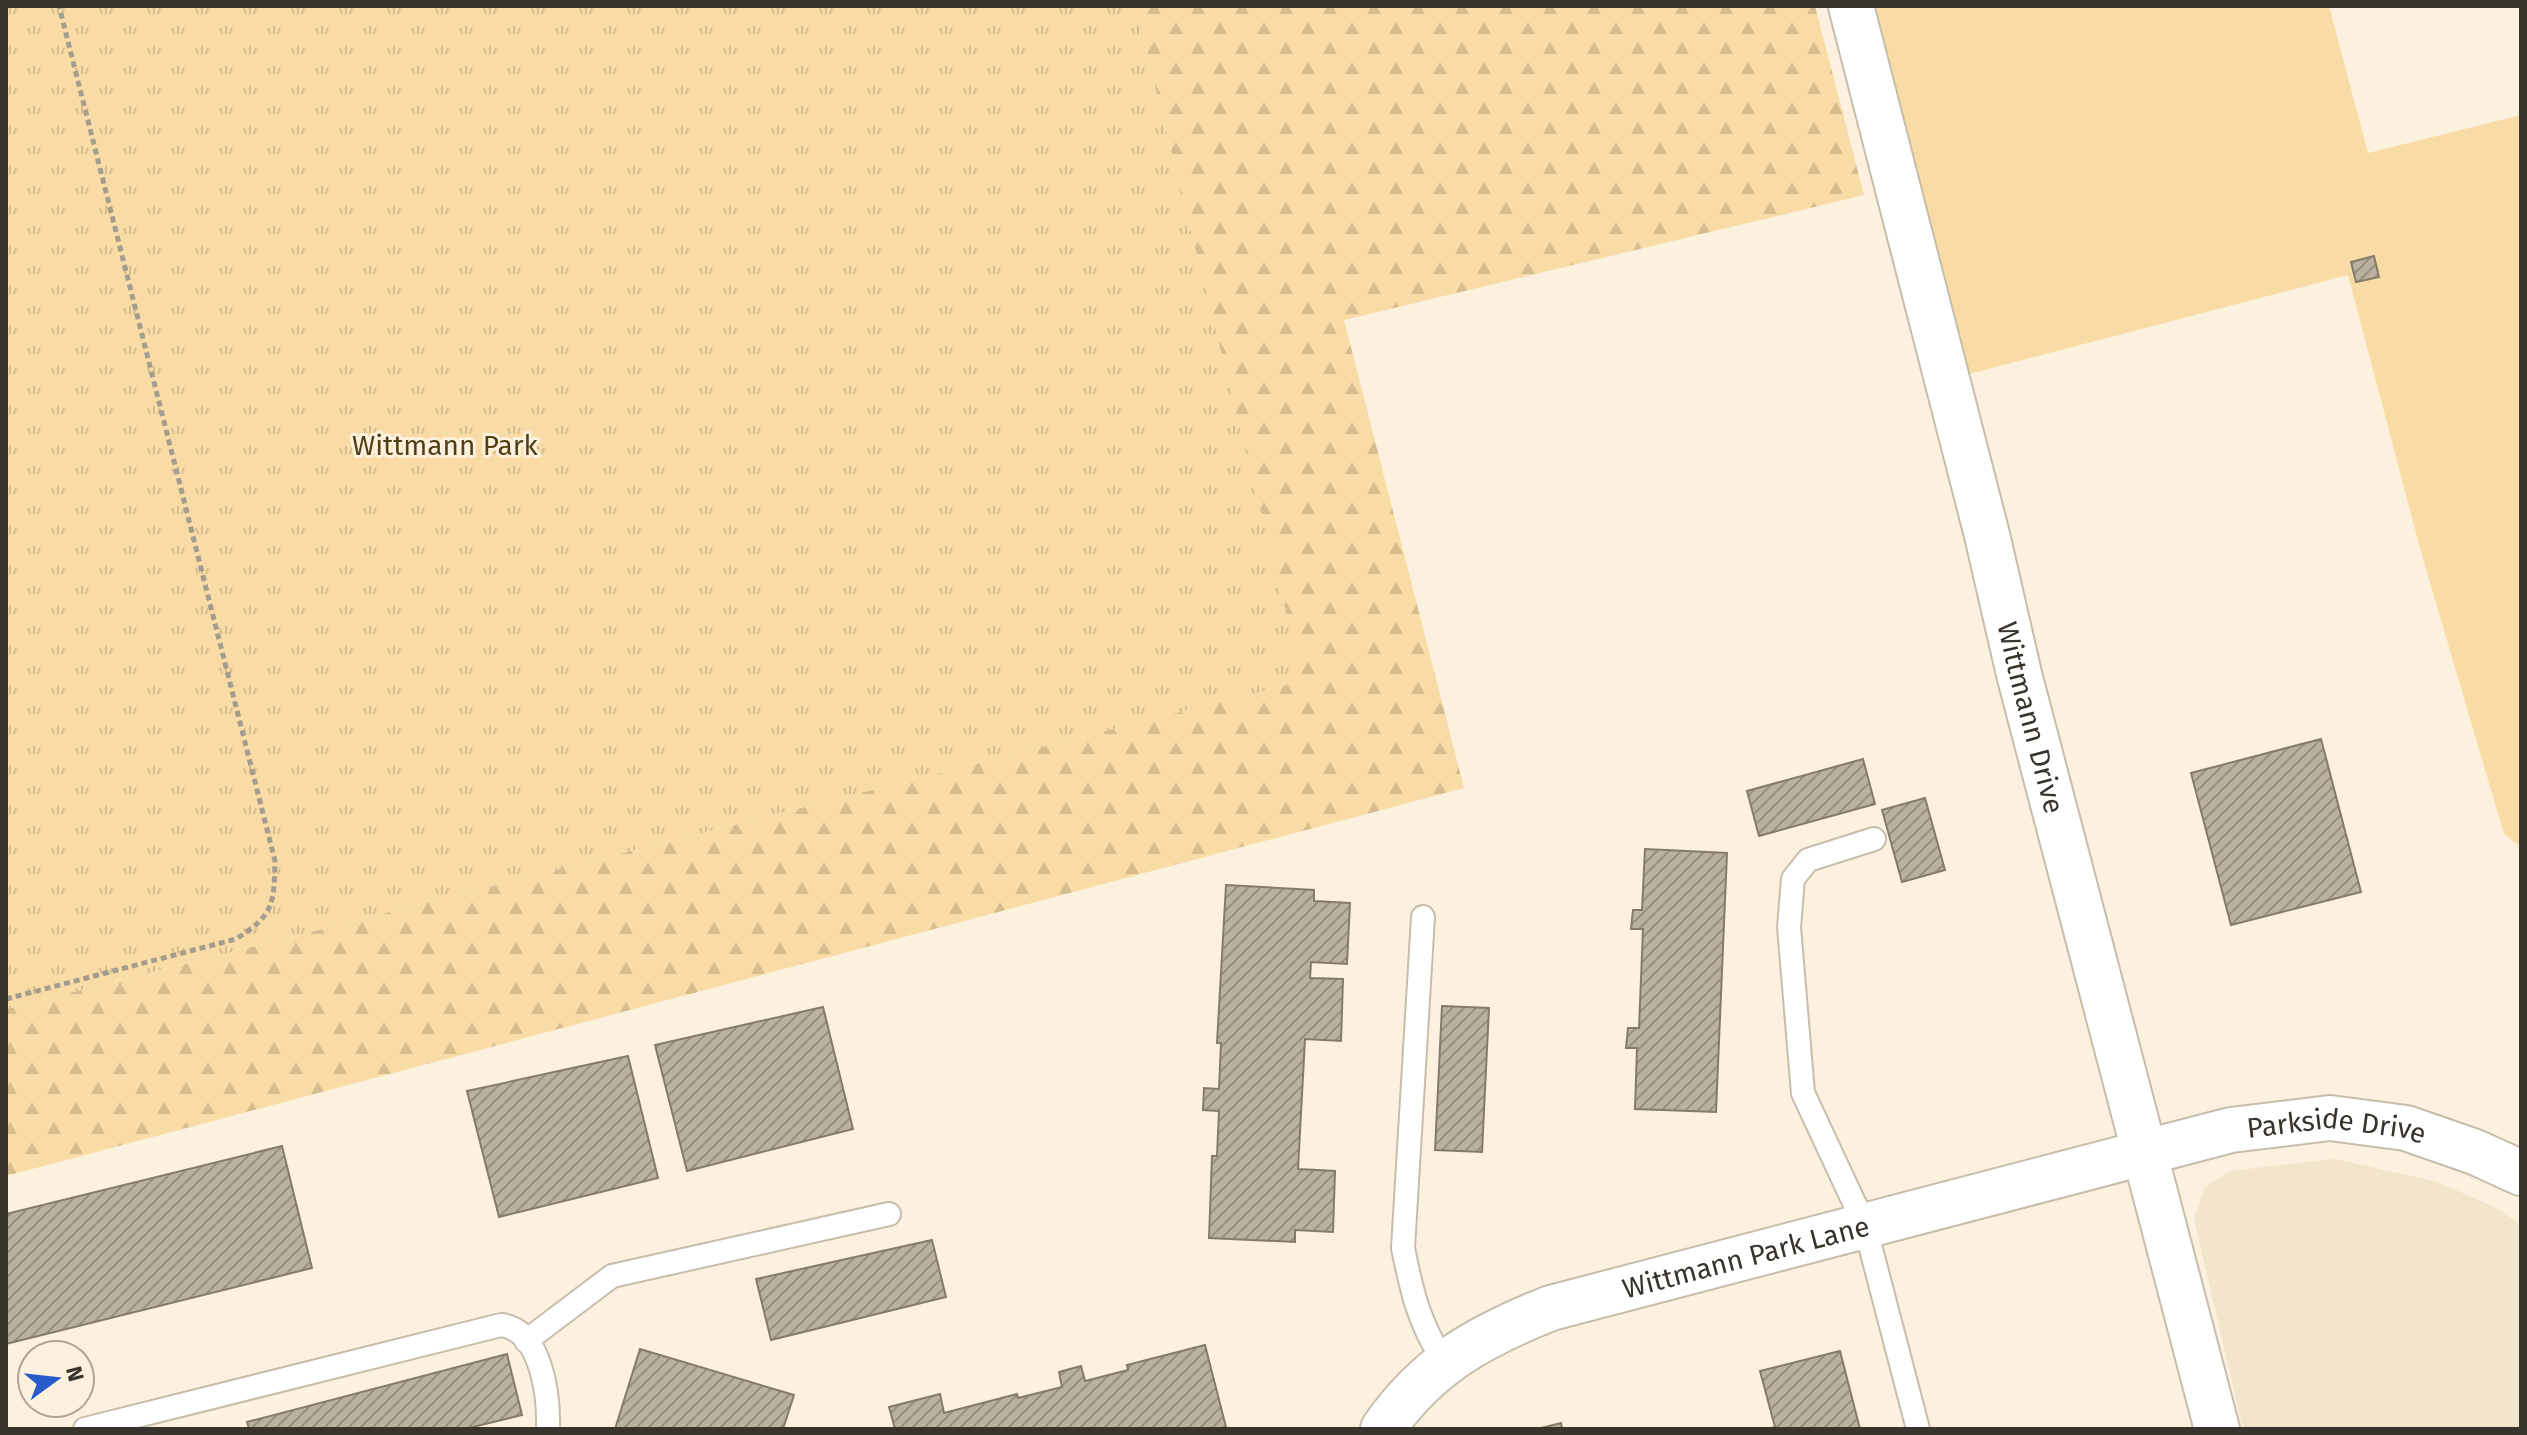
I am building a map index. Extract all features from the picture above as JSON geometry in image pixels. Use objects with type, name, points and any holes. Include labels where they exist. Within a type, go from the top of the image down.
[{"type":"street","name":"Wittmann Drive","points":[[1851,6],[1987,535],[2019,674],[2217,1429]]},
{"type":"street","name":"Parkside Drive","points":[[2146,1152],[2231,1130],[2330,1118],[2406,1128],[2475,1152],[2521,1173]]},
{"type":"street","name":"Wittmann Park Lane","points":[[1383,1429],[1400,1405],[1444,1362],[1496,1330],[1551,1308],[2146,1152]]},
{"type":"lane","points":[[1874,839],[1808,860],[1793,879],[1789,927],[1803,1093],[1865,1226],[1918,1429]]},
{"type":"lane","points":[[1423,917],[1403,1248],[1413,1295],[1426,1334],[1444,1362]]},
{"type":"lane","points":[[526,1341],[612,1276],[889,1214]]},
{"type":"lane","points":[[85,1429],[501,1325],[510,1326],[526,1341],[543,1373],[549,1402],[548,1429]]},
{"type":"path","points":[[6,999],[236,939],[261,923],[274,898],[275,861],[59,6]]},
{"type":"shaded area","points":[[2335,1159],[2438,1182],[2498,1209],[2521,1225],[2521,1429],[2243,1429],[2194,1219],[2205,1187],[2230,1171]]},
{"type":"green space","name":"Wittmann Park","points":[[6,6],[1135,6],[1303,681],[6,1009]]},
{"type":"green space","points":[[1135,6],[1815,6],[1864,195],[1344,320],[1464,788],[6,1176],[6,1009],[1302,681]]},
{"type":"green space","points":[[1875,6],[2329,6],[2368,153],[2521,115],[2521,847],[2504,834],[2421,552],[2348,275],[1969,374]]},
{"type":"building","points":[[2374,256],[2379,277],[2356,282],[2351,262]]},
{"type":"building","points":[[2321,739],[2361,892],[2231,925],[2191,773]]},
{"type":"building","points":[[1863,759],[1875,804],[1759,836],[1747,791]]},
{"type":"building","points":[[1925,798],[1945,870],[1902,882],[1882,810]]},
{"type":"building","points":[[1645,849],[1727,853],[1716,1112],[1635,1109],[1637,1048],[1626,1048],[1628,1028],[1639,1028],[1643,929],[1631,929],[1633,910],[1642,910]]},
{"type":"building","points":[[1226,885],[1314,890],[1314,901],[1350,903],[1347,964],[1311,962],[1310,978],[1343,979],[1341,1041],[1305,1039],[1298,1169],[1335,1171],[1333,1232],[1295,1230],[1295,1242],[1209,1238],[1212,1156],[1217,1156],[1219,1111],[1203,1110],[1204,1088],[1219,1089],[1221,1043],[1217,1043]]},
{"type":"building","points":[[1442,1006],[1489,1008],[1482,1152],[1435,1150]]},
{"type":"building","points":[[823,1007],[853,1129],[687,1171],[655,1045]]},
{"type":"building","points":[[628,1056],[658,1178],[499,1217],[467,1091]]},
{"type":"building","points":[[282,1146],[312,1268],[16,1339],[6,1344],[6,1214]]},
{"type":"building","points":[[932,1240],[946,1297],[771,1340],[756,1279]]},
{"type":"building","points":[[1205,1345],[1226,1427],[1219,1429],[895,1429],[889,1407],[940,1394],[944,1413],[1017,1394],[1018,1398],[1062,1387],[1059,1372],[1081,1366],[1085,1381],[1128,1370],[1127,1365]]},
{"type":"building","points":[[640,1349],[794,1395],[783,1429],[615,1429]]},
{"type":"building","points":[[1840,1351],[1860,1429],[1768,1429],[1775,1427],[1760,1371]]},
{"type":"building","points":[[507,1354],[522,1415],[465,1429],[249,1429],[247,1422]]},
{"type":"building","points":[[1561,1423],[1562,1429],[1537,1429]]}]
